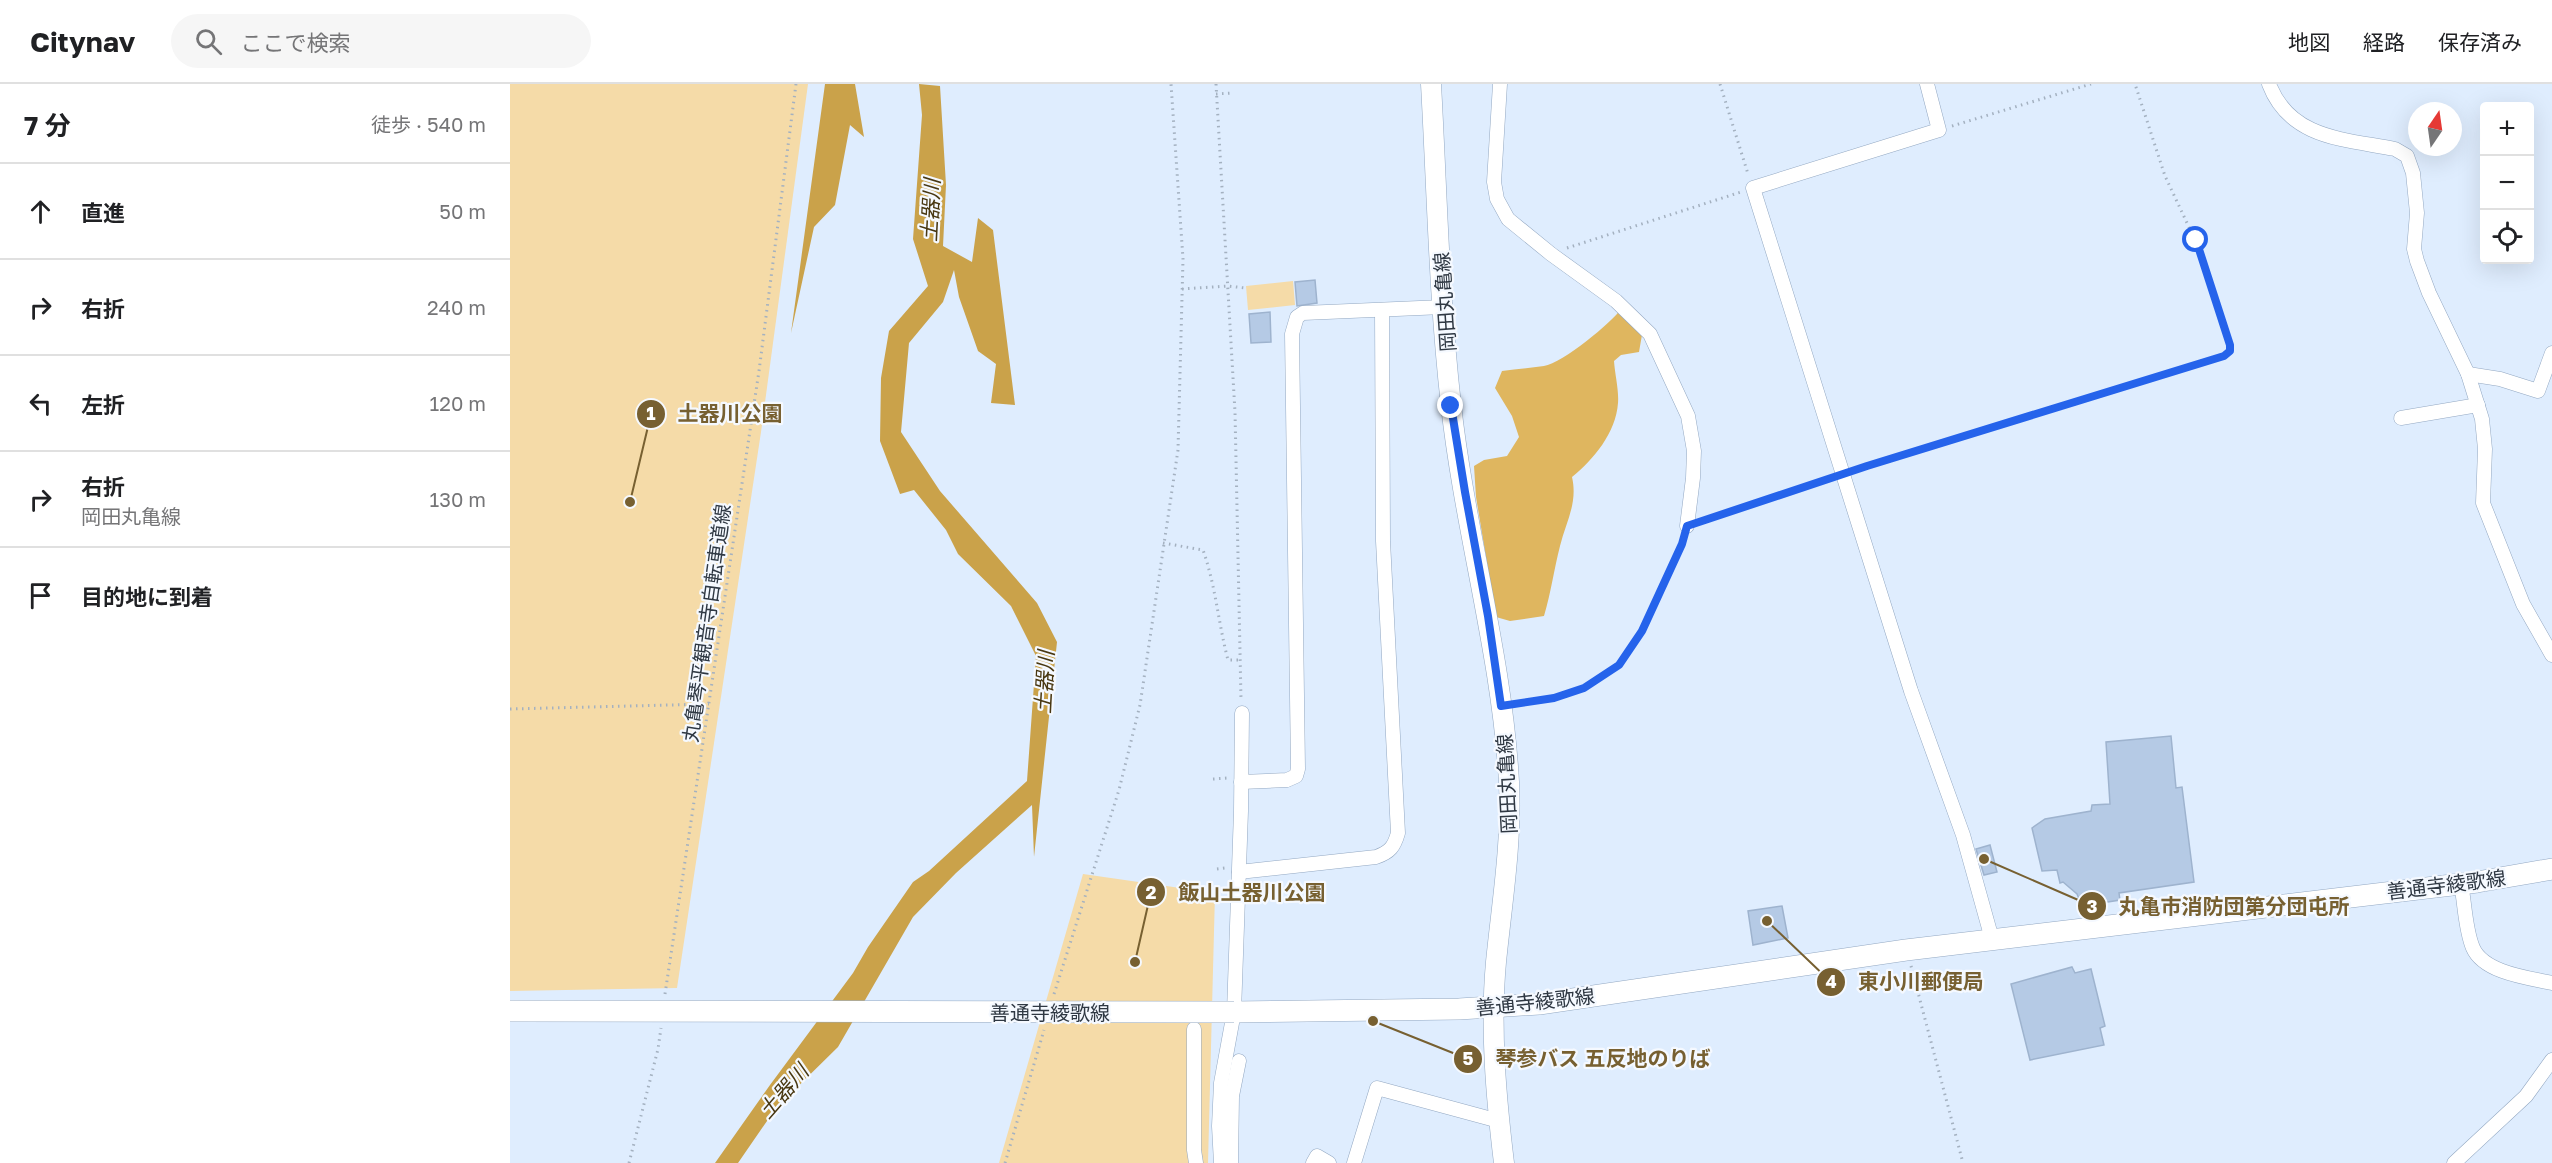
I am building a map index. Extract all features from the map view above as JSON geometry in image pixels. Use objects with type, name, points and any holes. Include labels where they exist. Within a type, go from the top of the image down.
[{"type":"main road","name":"岡田丸亀線","points":[[1431,84],[1443,307],[1451,406],[1488,616],[1509,782],[1506,884],[1496,961],[1494,1005],[1499,1121],[1504,1163]]},
{"type":"main road","name":"善通寺綾歌線","points":[[510,1011],[1234,1012],[1459,1009],[1494,1005],[1539,1004],[1906,950],[2461,884],[2552,869]]},
{"type":"street","points":[[1500,84],[1494,182],[1497,198],[1508,219],[1551,254],[1616,301],[1650,334],[1688,416],[1694,451],[1687,526]]},
{"type":"street","points":[[1927,84],[1938,130],[1753,188],[1911,691],[1956,814],[1992,939]]},
{"type":"street","points":[[2268,84],[2283,110],[2308,130],[2395,149],[2407,156],[2413,173],[2417,213],[2414,249],[2417,261],[2429,293],[2468,374],[2482,419],[2485,449],[2483,503],[2523,604],[2552,656]]},
{"type":"street","points":[[1241,782],[1287,780],[1296,776],[1298,768],[1292,334],[1297,317],[1303,313],[1443,307]]},
{"type":"street","points":[[1239,872],[1376,857],[1388,853],[1395,845],[1398,833],[1383,541],[1382,310]]},
{"type":"street","points":[[2538,391],[2552,353]]},
{"type":"street","points":[[2468,374],[2500,379],[2552,396]]},
{"type":"street","points":[[2402,418],[2478,405]]},
{"type":"street","points":[[1221,1163],[1219,1126],[1221,1083],[1234,1012],[1242,713]]},
{"type":"street","points":[[2461,884],[2473,948],[2480,958],[2505,972],[2552,983]]},
{"type":"street","points":[[1194,1029],[1194,1150],[1196,1163]]},
{"type":"street","points":[[2454,1163],[2526,1096],[2552,1060]]},
{"type":"street","points":[[1231,1163],[1232,1096],[1239,1061]]},
{"type":"street","points":[[1354,1163],[1377,1088],[1499,1121]]},
{"type":"street","points":[[1313,1163],[1317,1156],[1329,1163]]},
{"type":"path","name":"丸亀琴平観音寺自転車道線","points":[[665,998],[765,327],[796,84]]},
{"type":"path","points":[[1052,1003],[1119,790],[1140,705],[1178,450],[1182,289],[1181,220],[1171,84]]},
{"type":"path","points":[[1216,84],[1235,412],[1242,713]]},
{"type":"path","points":[[1551,254],[1753,188],[1720,84]]},
{"type":"path","points":[[1938,130],[2091,84]]},
{"type":"path","points":[[1501,706],[1554,698],[1584,688],[1619,665],[1642,631],[1682,544],[1687,526],[2224,356],[2230,351],[2203,257],[2165,176],[2135,84]]},
{"type":"path","points":[[1216,94],[1232,93]]},
{"type":"path","points":[[1182,289],[1228,286],[1245,288]]},
{"type":"path","points":[[1163,543],[1203,550],[1214,581],[1228,660],[1241,660]]},
{"type":"path","points":[[510,709],[709,704]]},
{"type":"path","points":[[1906,950],[1963,1163]]},
{"type":"path","points":[[629,1163],[658,1049],[662,1018]]},
{"type":"path","points":[[1005,1163],[1046,1023]]},
{"type":"shaded area","points":[[510,84],[808,84],[761,432],[677,988],[510,991]]},
{"type":"shaded area","points":[[1293,281],[1295,305],[1248,310],[1246,286]]},
{"type":"shaded area","points":[[1622,308],[1643,329],[1639,352],[1621,355],[1614,361],[1618,398],[1613,425],[1595,454],[1572,477],[1574,495],[1544,616],[1510,621],[1496,617],[1476,497],[1474,466],[1484,460],[1507,456],[1519,437],[1512,416],[1495,388],[1502,371],[1544,366],[1563,358],[1586,342]]},
{"type":"shaded area","points":[[1083,874],[1215,893],[1208,1163],[999,1163]]},
{"type":"water","points":[[825,84],[855,84],[864,137],[850,125],[835,205],[814,227],[791,333]]},
{"type":"water","name":"土器川","points":[[919,84],[940,86],[946,185],[943,246],[972,262],[978,218],[993,230],[1015,405],[991,403],[996,364],[978,351],[959,297],[954,270],[943,302],[909,343],[901,432],[940,491],[1037,603],[1057,642],[1034,857],[1032,805],[956,873],[913,917],[838,1047],[776,1108],[738,1163],[715,1163],[853,973],[913,882],[929,871],[1027,781],[1036,656],[1011,606],[958,554],[946,530],[914,490],[900,494],[880,441],[881,378],[889,331],[928,286],[913,239],[922,115]]},
{"type":"building","points":[[1315,280],[1317,303],[1297,306],[1295,282]]},
{"type":"building","points":[[1270,312],[1271,342],[1251,343],[1249,314]]},
{"type":"building","points":[[2171,736],[2176,788],[2182,787],[2194,882],[2119,893],[2120,900],[2082,906],[2077,894],[2063,882],[2060,883],[2057,870],[2042,871],[2032,828],[2045,819],[2091,811],[2092,805],[2110,804],[2106,742]]},
{"type":"building","points":[[1990,845],[1997,872],[1984,875],[1976,849]]},
{"type":"building","points":[[1782,906],[1788,938],[1753,945],[1748,911]]},
{"type":"building","points":[[2072,967],[2075,973],[2091,969],[2105,1026],[2100,1028],[2104,1045],[2030,1060],[2011,984]]},
{"type":"place","name":"土器川公園","points":[[630,502]]},
{"type":"place","name":"丸亀市消防団第分団屯所","points":[[1984,859]]},
{"type":"place","name":"東小川郵便局","points":[[1767,921]]},
{"type":"place","name":"飯山土器川公園","points":[[1135,962]]},
{"type":"place","name":"琴参バス 五反地のりば","points":[[1373,1021]]},
{"type":"route","points":[[1451,406],[1488,616],[1501,706],[1554,698],[1584,688],[1619,665],[1642,631],[1682,544],[1687,526],[1843,476],[1867,466],[2224,356],[2230,351],[2230,345],[2196,240]]}]
